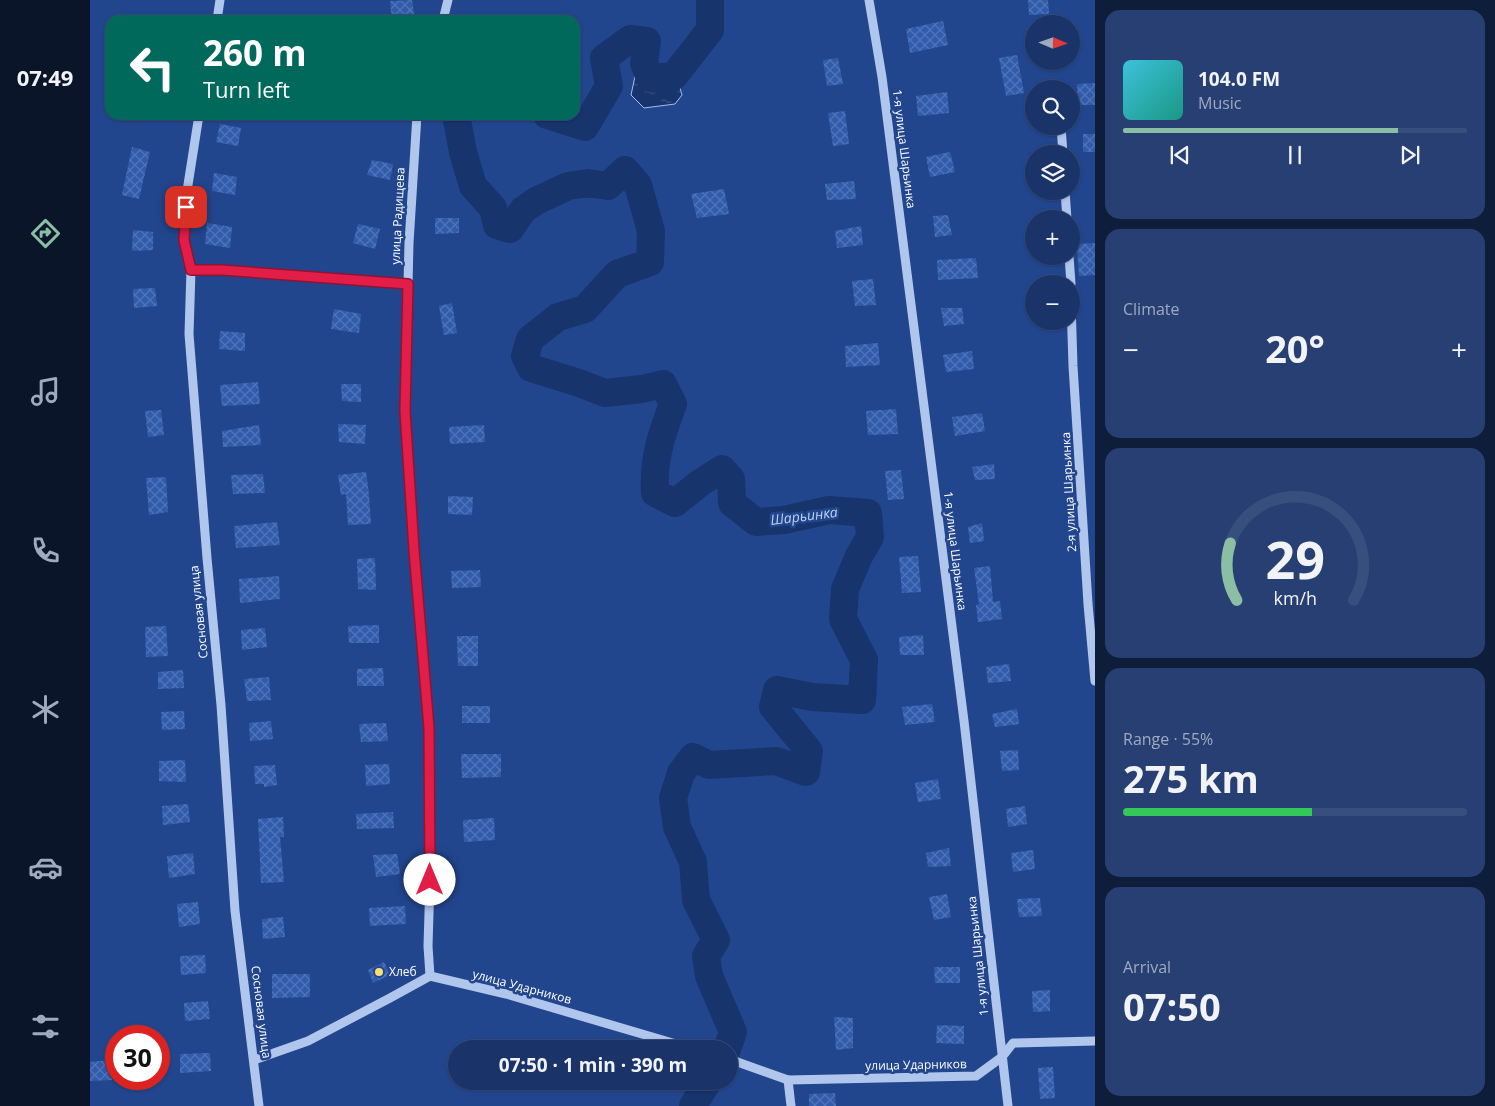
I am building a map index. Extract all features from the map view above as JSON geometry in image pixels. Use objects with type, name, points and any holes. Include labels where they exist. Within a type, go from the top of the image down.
[{"type":"street","points":[[218,15],[220,0]]},
{"type":"street","points":[[444,15],[448,0]]},
{"type":"street","name":"1-я улица Шарьинка","points":[[869,0],[882,77],[941,536],[1008,1106]]},
{"type":"street","name":"Сосновая улица","points":[[198,120],[187,191],[184,240],[191,270],[189,334],[221,706],[235,911],[259,1106]]},
{"type":"street","name":"улица Радищева","points":[[417,120],[408,243],[405,411],[414,550],[429,728],[430,880],[428,946],[430,976]]},
{"type":"street","points":[[191,270],[222,270],[408,284]]},
{"type":"street","name":"2-я улица Шарьинка","points":[[1072,330],[1088,604],[1095,681]]},
{"type":"street","points":[[254,1060],[308,1041],[430,976]]},
{"type":"street","name":"улица Ударников","points":[[430,976],[506,994],[662,1040]]},
{"type":"street","name":"улица Ударников","points":[[738,1062],[788,1080],[976,1076],[1002,1057],[1013,1043],[1095,1041]]},
{"type":"street","points":[[788,1080],[791,1106]]},
{"type":"water","points":[[637,67],[653,69],[650,78],[678,81],[682,95],[675,104],[644,108],[631,95]]},
{"type":"building","points":[[412,0],[414,15],[391,15],[390,1]]},
{"type":"building","points":[[1028,0],[1048,0],[1049,14],[1029,15]]},
{"type":"building","points":[[943,21],[948,45],[910,53],[906,29]]},
{"type":"building","points":[[1017,55],[1024,93],[1006,96],[999,58]]},
{"type":"building","points":[[838,58],[843,84],[827,86],[823,60]]},
{"type":"building","points":[[1095,83],[1095,105],[1080,105],[1080,84]]},
{"type":"building","points":[[947,92],[949,113],[918,116],[916,96]]},
{"type":"building","points":[[845,111],[849,144],[833,146],[828,113]]},
{"type":"building","points":[[220,124],[241,128],[238,146],[216,142]]},
{"type":"building","points":[[1083,134],[1095,134],[1095,152],[1083,152]]},
{"type":"building","points":[[132,147],[150,152],[139,199],[122,195]]},
{"type":"building","points":[[950,152],[955,172],[930,177],[926,157]]},
{"type":"building","points":[[372,160],[393,164],[390,180],[367,175]]},
{"type":"building","points":[[214,173],[237,177],[235,195],[212,191]]},
{"type":"building","points":[[854,181],[856,199],[827,200],[825,184]]},
{"type":"building","points":[[724,189],[729,214],[697,218],[691,194]]},
{"type":"building","points":[[948,215],[952,235],[935,237],[933,216]]},
{"type":"building","points":[[435,218],[459,218],[459,233],[435,234]]},
{"type":"building","points":[[207,223],[232,227],[230,248],[205,244]]},
{"type":"building","points":[[358,224],[380,229],[375,249],[353,243]]},
{"type":"building","points":[[861,226],[863,245],[837,248],[835,231]]},
{"type":"building","points":[[133,230],[153,232],[153,250],[132,251]]},
{"type":"building","points":[[1095,243],[1095,275],[1079,275],[1080,244]]},
{"type":"building","points":[[976,258],[978,278],[938,280],[937,260]]},
{"type":"building","points":[[873,279],[876,305],[855,306],[852,281]]},
{"type":"building","points":[[155,288],[157,306],[134,308],[133,289]]},
{"type":"building","points":[[452,303],[457,333],[444,335],[439,306]]},
{"type":"building","points":[[941,308],[962,308],[964,324],[944,326]]},
{"type":"building","points":[[334,309],[361,314],[359,333],[331,329]]},
{"type":"building","points":[[220,331],[245,333],[245,351],[219,349]]},
{"type":"building","points":[[878,343],[880,365],[846,367],[845,346]]},
{"type":"building","points":[[972,351],[974,369],[946,372],[943,355]]},
{"type":"building","points":[[258,382],[260,404],[222,406],[220,385]]},
{"type":"building","points":[[341,384],[361,384],[361,402],[342,401]]},
{"type":"building","points":[[896,409],[898,434],[868,435],[866,411]]},
{"type":"building","points":[[161,410],[164,435],[148,437],[145,411]]},
{"type":"building","points":[[982,413],[985,431],[955,436],[952,417]]},
{"type":"building","points":[[338,424],[366,425],[365,444],[339,442]]},
{"type":"building","points":[[259,425],[261,445],[223,447],[222,431]]},
{"type":"building","points":[[484,425],[485,442],[450,444],[449,427]]},
{"type":"building","points":[[994,464],[995,479],[975,480],[972,467]]},
{"type":"building","points":[[901,470],[904,499],[888,500],[885,471]]},
{"type":"building","points":[[366,472],[371,524],[348,525],[346,494],[341,495],[338,475]]},
{"type":"building","points":[[263,474],[265,493],[233,494],[231,475]]},
{"type":"building","points":[[166,477],[168,512],[149,515],[146,478]]},
{"type":"building","points":[[448,496],[473,497],[472,515],[448,514]]},
{"type":"building","points":[[277,522],[280,545],[236,548],[234,526]]},
{"type":"building","points":[[982,523],[984,541],[970,543],[968,527]]},
{"type":"building","points":[[918,556],[921,592],[902,593],[899,557]]},
{"type":"building","points":[[375,558],[376,590],[358,589],[357,559]]},
{"type":"building","points":[[990,566],[993,602],[1000,601],[1002,619],[978,622],[976,605],[979,604],[974,568]]},
{"type":"building","points":[[480,570],[481,587],[452,588],[451,571]]},
{"type":"building","points":[[279,576],[280,599],[240,603],[239,579]]},
{"type":"building","points":[[379,625],[379,643],[349,643],[348,626]]},
{"type":"building","points":[[166,626],[168,656],[146,657],[145,627]]},
{"type":"building","points":[[265,628],[267,647],[242,650],[241,630]]},
{"type":"building","points":[[923,635],[924,655],[900,655],[899,637]]},
{"type":"building","points":[[457,636],[478,636],[478,666],[458,666]]},
{"type":"building","points":[[1009,664],[1011,681],[988,683],[986,667]]},
{"type":"building","points":[[383,668],[384,686],[357,686],[357,669]]},
{"type":"building","points":[[183,670],[184,688],[158,689],[158,672]]},
{"type":"building","points":[[269,677],[271,700],[247,701],[244,679]]},
{"type":"building","points":[[932,704],[935,722],[905,725],[902,707]]},
{"type":"building","points":[[462,706],[490,706],[490,723],[462,723]]},
{"type":"building","points":[[1017,709],[1019,724],[995,727],[992,714]]},
{"type":"building","points":[[184,711],[185,729],[162,730],[161,712]]},
{"type":"building","points":[[271,721],[273,739],[250,741],[249,723]]},
{"type":"building","points":[[386,723],[388,741],[361,742],[359,724]]},
{"type":"building","points":[[1018,750],[1019,770],[1002,771],[1000,751]]},
{"type":"building","points":[[461,754],[501,754],[501,777],[462,778]]},
{"type":"building","points":[[185,760],[186,782],[159,781],[159,761]]},
{"type":"building","points":[[389,764],[390,784],[366,786],[365,765]]},
{"type":"building","points":[[275,765],[277,785],[264,787],[264,784],[255,784],[254,766]]},
{"type":"building","points":[[938,779],[941,799],[918,802],[915,783]]},
{"type":"building","points":[[188,804],[190,822],[163,825],[162,806]]},
{"type":"building","points":[[1025,806],[1027,824],[1008,827],[1006,809]]},
{"type":"building","points":[[393,812],[394,828],[357,829],[356,814]]},
{"type":"building","points":[[283,817],[284,837],[280,837],[284,882],[261,883],[258,819]]},
{"type":"building","points":[[494,818],[495,840],[464,842],[463,820]]},
{"type":"building","points":[[949,848],[951,866],[928,867],[926,853]]},
{"type":"building","points":[[1033,850],[1035,869],[1013,872],[1011,853]]},
{"type":"building","points":[[193,853],[195,874],[169,878],[167,856]]},
{"type":"building","points":[[397,854],[400,874],[376,877],[373,855]]},
{"type":"building","points":[[947,894],[951,917],[934,920],[929,897]]},
{"type":"building","points":[[1040,898],[1042,916],[1019,917],[1017,899]]},
{"type":"building","points":[[198,902],[200,924],[179,927],[177,904]]},
{"type":"building","points":[[405,906],[406,924],[370,926],[369,908]]},
{"type":"building","points":[[283,917],[285,937],[263,939],[262,919]]},
{"type":"building","points":[[205,955],[206,973],[181,975],[180,956]]},
{"type":"building","name":"Хлеб","points":[[384,962],[390,975],[373,983],[368,970]]},
{"type":"building","points":[[934,967],[960,967],[960,983],[935,983]]},
{"type":"building","points":[[272,974],[310,974],[310,997],[272,998]]},
{"type":"building","points":[[1050,990],[1050,1011],[1033,1012],[1032,991]]},
{"type":"building","points":[[208,1001],[210,1019],[185,1021],[184,1003]]},
{"type":"building","points":[[834,1017],[853,1018],[853,1048],[836,1050]]},
{"type":"building","points":[[937,1025],[964,1026],[964,1044],[936,1043]]},
{"type":"building","points":[[210,1053],[211,1071],[180,1073],[180,1054]]},
{"type":"building","points":[[105,1061],[105,1080],[90,1081],[90,1062]]},
{"type":"building","points":[[1053,1067],[1055,1098],[1040,1099],[1038,1068]]},
{"type":"building","points":[[835,1093],[836,1106],[809,1106],[809,1094]]},
{"type":"waterway","name":"Шарьинка","points":[[563,120],[585,127],[609,86],[604,58],[630,39],[647,41],[644,63],[650,78],[674,76],[710,30],[710,0]]},
{"type":"waterway","name":"Шарьинка","points":[[457,120],[463,152],[473,186],[493,208],[497,225],[510,229],[523,210],[536,201],[568,186],[588,183],[608,186],[625,170],[638,185],[651,231],[650,262],[617,274],[585,309],[558,317],[530,339],[525,356],[531,368],[605,393],[642,389],[663,384],[673,404],[659,448],[655,469],[655,493],[675,503],[700,483],[722,469],[731,479],[732,503],[756,522],[784,520],[829,510],[868,513],[870,537],[859,556],[845,589],[843,619],[864,660],[862,700],[812,697],[777,690],[773,707],[809,751],[806,772],[776,761],[709,765],[693,757],[681,773],[673,798],[677,827],[693,862],[696,900],[716,940],[706,956],[709,976],[733,1032],[730,1040]]},
{"type":"waterway","name":"Шарьинка","points":[[693,1106],[703,1090]]},
{"type":"place","name":"Хлеб","points":[[379,972]]},
{"type":"route","points":[[186,207],[184,240],[191,270],[222,270],[408,284],[405,411],[414,550],[429,728],[430,880]]}]
